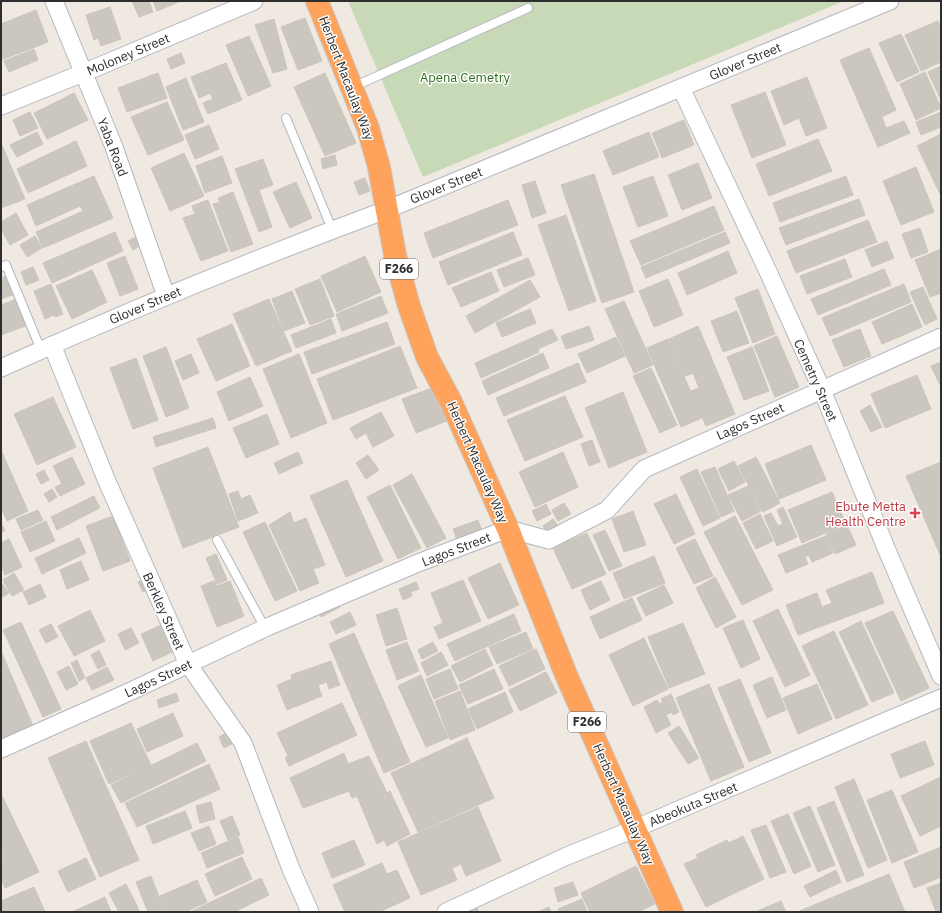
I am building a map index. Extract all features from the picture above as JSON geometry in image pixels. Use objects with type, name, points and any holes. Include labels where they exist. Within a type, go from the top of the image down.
[{"type":"highway","name":"Herbert Macaulay Way","points":[[317,1],[353,87],[368,128],[378,167],[395,255],[409,306],[427,357],[451,402],[508,529],[567,677],[672,912]]},
{"type":"street","name":"Yaba Road","points":[[54,1],[82,73],[114,147],[166,296]]},
{"type":"street","name":"Moloney Street","points":[[1,106],[254,1]]},
{"type":"street","name":"Glover Street","points":[[1,368],[46,347],[166,296],[332,229],[386,210],[890,1]]},
{"type":"street","name":"Cemetry Street","points":[[681,88],[765,265],[822,390],[941,676]]},
{"type":"street","name":"Lagos Street","points":[[1,749],[265,628],[418,564],[508,529],[548,540],[607,510],[644,468],[941,336]]},
{"type":"street","name":"Berkley Street","points":[[46,347],[188,664],[243,742],[291,869],[310,912]]},
{"type":"street","name":"Abeokuta Street","points":[[446,912],[567,856],[634,829],[941,698]]},
{"type":"lane","points":[[353,87],[528,8]]},
{"type":"lane","points":[[286,118],[332,229]]},
{"type":"lane","points":[[1,267],[6,265],[46,347]]},
{"type":"lane","points":[[217,540],[265,628]]},
{"type":"green space","name":"Apena Cemetry","points":[[348,1],[844,1],[423,177]]},
{"type":"building","points":[[132,1],[149,1],[153,12],[139,17]]},
{"type":"building","points":[[153,1],[181,1],[157,11]]},
{"type":"building","points":[[110,7],[121,39],[101,46],[98,38],[94,40],[86,15]]},
{"type":"building","points":[[36,10],[48,42],[1,60],[1,24]]},
{"type":"building","points":[[305,18],[322,61],[298,70],[281,27]]},
{"type":"building","points":[[274,19],[287,69],[273,73],[255,25]]},
{"type":"building","points":[[938,21],[941,28],[941,62],[921,71],[905,35]]},
{"type":"building","points":[[901,34],[919,72],[897,82],[879,43]]},
{"type":"building","points":[[249,36],[271,86],[248,96],[226,45]]},
{"type":"building","points":[[869,48],[896,110],[882,117],[886,128],[904,121],[910,133],[878,147],[840,60]]},
{"type":"building","points":[[34,49],[38,60],[9,72],[4,61]]},
{"type":"building","points":[[181,53],[185,63],[171,69],[167,59]]},
{"type":"building","points":[[226,63],[242,100],[208,114],[203,103],[213,99],[210,93],[199,98],[191,77]]},
{"type":"building","points":[[941,66],[941,100],[928,72]]},
{"type":"building","points":[[925,72],[941,108],[916,120],[900,84]]},
{"type":"building","points":[[158,73],[167,98],[127,112],[118,88]]},
{"type":"building","points":[[325,73],[356,143],[325,156],[294,87]]},
{"type":"building","points":[[807,77],[827,128],[806,136],[799,118],[784,125],[771,91]]},
{"type":"building","points":[[186,78],[204,122],[183,130],[166,87]]},
{"type":"building","points":[[765,92],[786,145],[752,158],[731,105]]},
{"type":"building","points":[[74,93],[88,120],[47,139],[34,113]]},
{"type":"building","points":[[167,102],[184,140],[148,155],[131,117]]},
{"type":"building","points":[[30,112],[38,128],[20,136],[13,120]]},
{"type":"building","points":[[941,112],[941,127],[921,135],[916,122]]},
{"type":"building","points":[[684,120],[694,145],[662,158],[652,133]]},
{"type":"building","points":[[209,125],[219,149],[195,159],[185,135]]},
{"type":"building","points":[[37,132],[43,144],[17,157],[10,145]]},
{"type":"building","points":[[649,132],[659,157],[613,175],[603,151]]},
{"type":"building","points":[[941,134],[941,196],[917,146]]},
{"type":"building","points":[[818,139],[832,171],[769,196],[756,164]]},
{"type":"building","points":[[76,141],[87,166],[28,193],[17,169]]},
{"type":"building","points":[[1,143],[25,199],[1,208]]},
{"type":"building","points":[[184,153],[204,196],[170,211],[151,168]]},
{"type":"building","points":[[335,155],[337,165],[323,169],[321,159]]},
{"type":"building","points":[[222,156],[232,183],[205,193],[196,166]]},
{"type":"building","points":[[263,159],[273,185],[259,190],[272,227],[259,232],[235,169]]},
{"type":"building","points":[[698,163],[712,198],[682,210],[668,175]]},
{"type":"building","points":[[916,167],[934,212],[901,225],[883,181]]},
{"type":"building","points":[[594,174],[634,292],[602,303],[561,185]]},
{"type":"building","points":[[94,176],[113,218],[43,248],[36,232],[83,211],[80,206],[36,226],[27,205]]},
{"type":"building","points":[[653,176],[668,216],[638,227],[623,187]]},
{"type":"building","points":[[846,176],[853,195],[780,222],[773,203]]},
{"type":"building","points":[[365,178],[370,191],[359,195],[354,182]]},
{"type":"building","points":[[535,181],[546,213],[532,218],[522,185]]},
{"type":"building","points":[[296,182],[312,218],[290,228],[273,192]]},
{"type":"building","points":[[233,192],[253,244],[231,252],[213,204],[220,202],[218,198]]},
{"type":"building","points":[[859,199],[865,215],[786,245],[779,228]]},
{"type":"building","points":[[208,200],[228,251],[201,261],[183,218],[195,214],[192,206]]},
{"type":"building","points":[[508,200],[518,225],[433,258],[424,233]]},
{"type":"building","points":[[714,206],[724,230],[641,265],[630,241]]},
{"type":"building","points":[[16,213],[28,235],[10,245],[1,229],[1,222]]},
{"type":"building","points":[[566,215],[596,301],[569,311],[538,225]]},
{"type":"building","points":[[868,220],[877,242],[796,273],[787,251]]},
{"type":"building","points":[[920,228],[928,252],[911,258],[902,234]]},
{"type":"building","points":[[115,232],[123,251],[52,283],[43,263]]},
{"type":"building","points":[[513,232],[522,255],[448,285],[439,262]]},
{"type":"building","points":[[725,232],[730,243],[646,278],[641,267]]},
{"type":"building","points":[[140,235],[145,243],[133,250],[128,241]]},
{"type":"building","points":[[35,236],[42,248],[27,257],[20,245]]},
{"type":"building","points":[[887,241],[894,258],[872,267],[865,250]]},
{"type":"building","points":[[941,249],[941,293],[930,297],[915,260]]},
{"type":"building","points":[[728,251],[737,273],[687,295],[678,273]]},
{"type":"building","points":[[125,256],[138,289],[120,296],[107,263]]},
{"type":"building","points":[[365,256],[381,292],[337,312],[321,276]]},
{"type":"building","points":[[528,258],[535,275],[504,287],[497,270]]},
{"type":"building","points":[[845,259],[852,277],[807,294],[800,276]]},
{"type":"building","points":[[33,267],[39,280],[26,285],[21,272]]},
{"type":"building","points":[[884,269],[891,285],[818,315],[811,299]]},
{"type":"building","points":[[92,270],[107,302],[72,319],[56,286]]},
{"type":"building","points":[[491,272],[499,291],[461,307],[452,288]]},
{"type":"building","points":[[9,275],[15,294],[1,299],[1,278]]},
{"type":"building","points":[[320,279],[334,316],[310,325],[295,289]]},
{"type":"building","points":[[668,279],[683,315],[654,327],[639,291]]},
{"type":"building","points":[[530,280],[540,297],[475,333],[466,316]]},
{"type":"building","points":[[51,284],[63,314],[55,317],[54,315],[45,319],[34,291]]},
{"type":"building","points":[[904,284],[911,302],[830,336],[822,318]]},
{"type":"building","points":[[923,287],[937,319],[925,325],[910,292]]},
{"type":"building","points":[[758,289],[775,334],[753,343],[735,298]]},
{"type":"building","points":[[292,291],[305,323],[284,331],[272,299]]},
{"type":"building","points":[[381,296],[388,313],[342,331],[336,314]]},
{"type":"building","points":[[19,298],[28,325],[1,335],[1,305]]},
{"type":"building","points":[[269,299],[292,351],[256,366],[233,314]]},
{"type":"building","points":[[624,301],[653,365],[634,373],[605,309]]},
{"type":"building","points":[[912,304],[922,327],[882,344],[872,322]]},
{"type":"building","points":[[530,309],[536,323],[502,337],[496,323]]},
{"type":"building","points":[[737,311],[749,343],[723,352],[711,321]]},
{"type":"building","points":[[331,319],[336,333],[296,348],[291,335]]},
{"type":"building","points":[[387,322],[395,344],[312,374],[304,352]]},
{"type":"building","points":[[232,324],[250,366],[216,381],[197,339]]},
{"type":"building","points":[[589,326],[594,340],[566,349],[561,336]]},
{"type":"building","points":[[698,326],[735,414],[706,426],[691,391],[699,388],[693,373],[685,376],[669,339]]},
{"type":"building","points":[[552,329],[558,340],[538,349],[539,352],[481,378],[475,363]]},
{"type":"building","points":[[860,329],[871,356],[844,367],[832,340]]},
{"type":"building","points":[[777,336],[799,387],[775,397],[754,346]]},
{"type":"building","points":[[616,337],[625,356],[587,373],[578,354]]},
{"type":"building","points":[[668,339],[702,418],[681,427],[647,348]]},
{"type":"building","points":[[400,346],[417,388],[333,420],[317,379]]},
{"type":"building","points":[[166,347],[189,408],[166,417],[143,356]]},
{"type":"building","points":[[752,347],[769,391],[744,400],[727,357]]},
{"type":"building","points":[[543,353],[549,368],[488,395],[482,381]]},
{"type":"building","points":[[191,354],[199,373],[183,380],[175,361]]},
{"type":"building","points":[[299,354],[327,423],[291,438],[263,369]]},
{"type":"building","points":[[136,358],[158,420],[133,429],[110,368]]},
{"type":"building","points":[[941,362],[941,384],[940,385],[931,366]]},
{"type":"building","points":[[578,363],[586,382],[504,416],[496,398]]},
{"type":"building","points":[[651,368],[677,425],[660,433],[633,376]]},
{"type":"building","points":[[917,375],[931,409],[885,428],[871,394]]},
{"type":"building","points":[[250,377],[263,406],[229,421],[217,392]]},
{"type":"building","points":[[435,387],[449,420],[416,433],[402,399]]},
{"type":"building","points":[[623,392],[647,452],[609,468],[585,408]]},
{"type":"building","points":[[565,396],[583,437],[525,461],[507,420]]},
{"type":"building","points":[[53,397],[76,447],[37,465],[14,414]]},
{"type":"building","points":[[870,405],[882,427],[871,432],[860,411]]},
{"type":"building","points":[[381,412],[394,436],[373,447],[366,433],[356,439],[350,428]]},
{"type":"building","points":[[267,414],[279,444],[246,458],[233,428]]},
{"type":"building","points":[[213,418],[216,428],[156,447],[153,437]]},
{"type":"building","points":[[592,440],[600,462],[589,466],[581,444]]},
{"type":"building","points":[[811,445],[826,480],[779,499],[765,464]]},
{"type":"building","points":[[208,447],[239,527],[183,548],[153,468]]},
{"type":"building","points":[[1,450],[28,511],[7,521],[1,507]]},
{"type":"building","points":[[298,452],[303,463],[279,474],[274,463]]},
{"type":"building","points":[[563,452],[578,487],[535,507],[519,472]]},
{"type":"building","points":[[368,455],[379,470],[366,479],[356,463]]},
{"type":"building","points":[[72,457],[85,484],[60,496],[55,487],[62,484],[53,466]]},
{"type":"building","points":[[756,457],[780,503],[763,512],[738,466]]},
{"type":"building","points":[[734,461],[745,482],[729,491],[718,469]]},
{"type":"building","points":[[941,462],[941,557],[906,476]]},
{"type":"building","points":[[715,467],[734,511],[721,517],[701,472]]},
{"type":"building","points":[[697,469],[720,518],[703,526],[680,477]]},
{"type":"building","points":[[44,470],[49,480],[41,484],[36,474]]},
{"type":"building","points":[[412,474],[446,538],[427,548],[393,485]]},
{"type":"building","points":[[347,480],[383,561],[346,577],[310,496]]},
{"type":"building","points":[[390,485],[421,548],[398,559],[367,497]]},
{"type":"building","points":[[748,486],[761,511],[742,521],[728,495]]},
{"type":"building","points":[[52,489],[57,497],[49,502],[44,494]]},
{"type":"building","points":[[238,491],[241,499],[250,495],[258,513],[238,521],[229,494]]},
{"type":"building","points":[[832,492],[846,524],[802,543],[788,510]]},
{"type":"building","points":[[676,494],[695,534],[674,544],[654,504]]},
{"type":"building","points":[[94,496],[100,508],[57,530],[51,517]]},
{"type":"building","points":[[564,503],[571,514],[558,521],[552,510]]},
{"type":"building","points":[[546,504],[551,514],[537,521],[532,511]]},
{"type":"building","points":[[783,507],[797,537],[777,546],[764,516],[771,513],[778,526],[783,524],[777,510]]},
{"type":"building","points":[[38,510],[43,520],[21,530],[16,519]]},
{"type":"building","points":[[633,511],[646,545],[624,552],[612,519]]},
{"type":"building","points":[[290,512],[294,523],[306,518],[325,565],[313,569],[319,583],[300,591],[269,525]]},
{"type":"building","points":[[760,514],[773,541],[756,549],[743,523]]},
{"type":"building","points":[[113,516],[130,561],[103,571],[86,526]]},
{"type":"building","points":[[735,516],[773,590],[742,605],[704,532]]},
{"type":"building","points":[[553,519],[561,529],[550,536],[543,526]]},
{"type":"building","points":[[478,520],[484,537],[459,546],[453,529]]},
{"type":"building","points":[[46,521],[55,541],[30,552],[21,532]]},
{"type":"building","points":[[265,522],[297,591],[275,601],[243,532]]},
{"type":"building","points":[[1,523],[5,531],[1,532]]},
{"type":"building","points":[[847,525],[856,545],[835,554],[826,534]]},
{"type":"building","points":[[605,530],[622,566],[609,571],[593,535]]},
{"type":"building","points":[[587,533],[606,574],[572,589],[553,548]]},
{"type":"building","points":[[826,536],[833,553],[812,562],[809,555],[805,557],[808,564],[786,573],[778,555]]},
{"type":"building","points":[[79,538],[86,553],[42,574],[35,558]]},
{"type":"building","points":[[9,539],[22,567],[5,575],[1,565],[1,543]]},
{"type":"building","points":[[695,539],[713,576],[694,584],[676,548]]},
{"type":"building","points":[[216,554],[227,580],[217,584],[206,558]]},
{"type":"building","points":[[654,556],[665,583],[624,599],[613,573]]},
{"type":"building","points":[[81,561],[89,580],[67,589],[60,570]]},
{"type":"building","points":[[500,563],[519,605],[488,619],[468,578]]},
{"type":"building","points":[[872,572],[884,603],[798,635],[786,605],[817,593],[822,607],[832,603],[826,590]]},
{"type":"building","points":[[14,573],[24,590],[12,596],[3,580]]},
{"type":"building","points":[[715,577],[736,617],[716,628],[696,588]]},
{"type":"building","points":[[147,578],[152,588],[143,592],[138,582]]},
{"type":"building","points":[[463,580],[481,621],[439,639],[434,627],[443,623],[431,593]]},
{"type":"building","points":[[214,581],[217,586],[230,581],[244,616],[217,627],[201,586]]},
{"type":"building","points":[[601,581],[610,600],[590,610],[581,590]]},
{"type":"building","points":[[1,582],[9,593],[1,598]]},
{"type":"building","points":[[416,582],[419,589],[411,592],[412,596],[403,600],[399,589]]},
{"type":"building","points":[[40,584],[46,597],[29,605],[23,592]]},
{"type":"building","points":[[664,585],[673,603],[646,616],[637,598]]},
{"type":"building","points":[[632,598],[642,620],[600,639],[590,617]]},
{"type":"building","points":[[336,600],[340,607],[321,617],[317,610]]},
{"type":"building","points":[[397,608],[407,639],[386,646],[376,615]]},
{"type":"building","points":[[778,609],[810,675],[785,687],[753,621]]},
{"type":"building","points":[[90,610],[105,641],[74,656],[58,626]]},
{"type":"building","points":[[893,611],[929,688],[901,701],[865,623]]},
{"type":"building","points":[[350,612],[356,625],[336,634],[330,622]]},
{"type":"building","points":[[514,614],[521,631],[455,661],[447,644]]},
{"type":"building","points":[[743,620],[760,659],[741,668],[723,628]]},
{"type":"building","points":[[861,621],[894,693],[872,702],[839,632]]},
{"type":"building","points":[[21,622],[61,709],[43,717],[3,630]]},
{"type":"building","points":[[683,623],[705,674],[669,688],[648,637]]},
{"type":"building","points":[[51,624],[58,637],[46,643],[39,630]]},
{"type":"building","points":[[164,624],[176,650],[153,661],[141,634]]},
{"type":"building","points":[[131,628],[139,643],[125,650],[118,634]]},
{"type":"building","points":[[834,631],[868,705],[836,719],[802,646]]},
{"type":"building","points":[[526,632],[533,649],[497,664],[489,647]]},
{"type":"building","points":[[354,633],[410,762],[384,773],[329,644]]},
{"type":"building","points":[[644,638],[668,689],[633,706],[609,655]]},
{"type":"building","points":[[407,642],[419,671],[397,680],[386,650]]},
{"type":"building","points":[[433,642],[438,651],[422,659],[418,650]]},
{"type":"building","points":[[485,649],[493,665],[460,682],[451,666]]},
{"type":"building","points":[[536,649],[545,669],[509,686],[499,666]]},
{"type":"building","points":[[99,650],[106,665],[98,669],[91,655]]},
{"type":"building","points":[[1,651],[33,726],[1,739]]},
{"type":"building","points":[[441,652],[448,665],[427,676],[421,663]]},
{"type":"building","points":[[77,660],[85,678],[79,681],[71,663]]},
{"type":"building","points":[[331,661],[340,685],[329,689],[327,682],[318,685],[322,696],[287,710],[277,685],[292,679],[291,675]]},
{"type":"building","points":[[69,666],[78,684],[66,690],[57,672]]},
{"type":"building","points":[[107,667],[114,680],[92,690],[86,678]]},
{"type":"building","points":[[450,669],[458,689],[434,699],[426,679]]},
{"type":"building","points":[[494,669],[503,689],[468,704],[459,685]]},
{"type":"building","points":[[546,672],[557,693],[520,711],[509,690]]},
{"type":"building","points":[[421,675],[448,738],[426,747],[398,686]]},
{"type":"building","points":[[772,677],[786,710],[767,718],[753,685]]},
{"type":"building","points":[[740,679],[771,753],[749,762],[718,688]]},
{"type":"building","points":[[709,684],[744,767],[711,781],[676,698]]},
{"type":"building","points":[[817,684],[832,719],[798,734],[783,698]]},
{"type":"building","points":[[460,691],[475,730],[450,740],[435,701]]},
{"type":"building","points":[[505,692],[513,712],[477,729],[468,709]]},
{"type":"building","points":[[176,693],[179,701],[159,708],[157,700]]},
{"type":"building","points":[[671,694],[679,712],[673,715],[672,712],[666,715],[671,725],[656,733],[644,707],[657,700],[660,704],[663,702],[661,699]]},
{"type":"building","points":[[342,703],[357,735],[289,766],[285,758],[288,756],[277,733]]},
{"type":"building","points":[[173,713],[183,736],[147,752],[137,729]]},
{"type":"building","points":[[131,723],[151,765],[109,784],[90,741]]},
{"type":"building","points":[[679,726],[699,758],[688,764],[668,733]]},
{"type":"building","points":[[226,733],[232,744],[224,748],[219,737]]},
{"type":"building","points":[[467,738],[494,798],[418,832],[391,773]]},
{"type":"building","points":[[86,741],[139,860],[100,877],[48,758]]},
{"type":"building","points":[[925,741],[934,765],[900,778],[891,754]]},
{"type":"building","points":[[197,743],[206,761],[121,803],[111,785]]},
{"type":"building","points":[[344,753],[348,764],[369,756],[387,793],[390,791],[410,834],[387,846],[384,840],[377,844],[357,796],[352,798],[349,791],[303,808],[290,778]]},
{"type":"building","points":[[209,764],[220,789],[137,827],[125,803]]},
{"type":"building","points":[[941,777],[941,826],[920,836],[901,796]]},
{"type":"building","points":[[854,779],[887,860],[868,868],[835,787]]},
{"type":"building","points":[[892,790],[918,852],[892,863],[867,800]]},
{"type":"building","points":[[1,794],[39,872],[5,888],[1,878],[1,858],[4,857],[1,851]]},
{"type":"building","points":[[834,801],[864,875],[847,882],[817,808]]},
{"type":"building","points":[[211,802],[215,819],[200,823],[196,806]]},
{"type":"building","points":[[810,806],[835,865],[818,872],[793,813]]},
{"type":"building","points":[[478,807],[501,861],[466,876],[461,864],[452,868],[457,880],[421,895],[398,842]]},
{"type":"building","points":[[185,811],[192,828],[153,844],[146,826]]},
{"type":"building","points":[[788,814],[811,866],[794,874],[771,821]]},
{"type":"building","points":[[232,816],[240,835],[228,840],[220,821]]},
{"type":"building","points":[[766,825],[786,872],[770,878],[751,830]]},
{"type":"building","points":[[209,826],[216,844],[199,851],[191,833]]},
{"type":"building","points":[[743,836],[764,879],[706,907],[684,864],[698,858],[696,855],[727,840],[729,843]]},
{"type":"building","points":[[238,837],[244,853],[207,868],[201,853]]},
{"type":"building","points":[[354,840],[365,865],[332,878],[322,853]]},
{"type":"building","points":[[941,847],[941,877],[914,888],[904,862]]},
{"type":"building","points":[[242,857],[252,879],[215,896],[205,874]]},
{"type":"building","points":[[86,858],[96,879],[68,892],[58,871]]},
{"type":"building","points":[[382,863],[387,874],[397,870],[410,898],[379,912],[345,912],[333,885]]},
{"type":"building","points":[[636,866],[655,904],[638,912],[590,912],[581,893]]},
{"type":"building","points":[[836,870],[841,882],[810,897],[804,886]]},
{"type":"building","points":[[889,874],[905,912],[797,912]]},
{"type":"building","points":[[151,876],[165,912],[148,912],[136,882]]},
{"type":"building","points":[[261,878],[269,895],[234,912],[190,912]]},
{"type":"building","points":[[197,880],[207,902],[185,912],[166,912],[160,896]]},
{"type":"building","points":[[573,882],[578,895],[558,902],[554,888]]},
{"type":"building","points":[[941,883],[941,912],[936,912],[927,888]]},
{"type":"building","points":[[126,884],[139,910],[135,912],[119,912],[109,893]]},
{"type":"building","points":[[34,887],[45,912],[1,912],[1,901]]},
{"type":"building","points":[[105,897],[111,912],[72,912]]},
{"type":"building","points":[[582,899],[587,912],[560,912],[558,909]]},
{"type":"building","points":[[781,901],[786,912],[755,912]]},
{"type":"building","points":[[549,907],[551,912],[538,912]]},
{"type":"building","points":[[477,908],[479,912],[469,912]]},
{"type":"place","name":"Ebute Metta Health Centre","points":[[915,513]]}]
